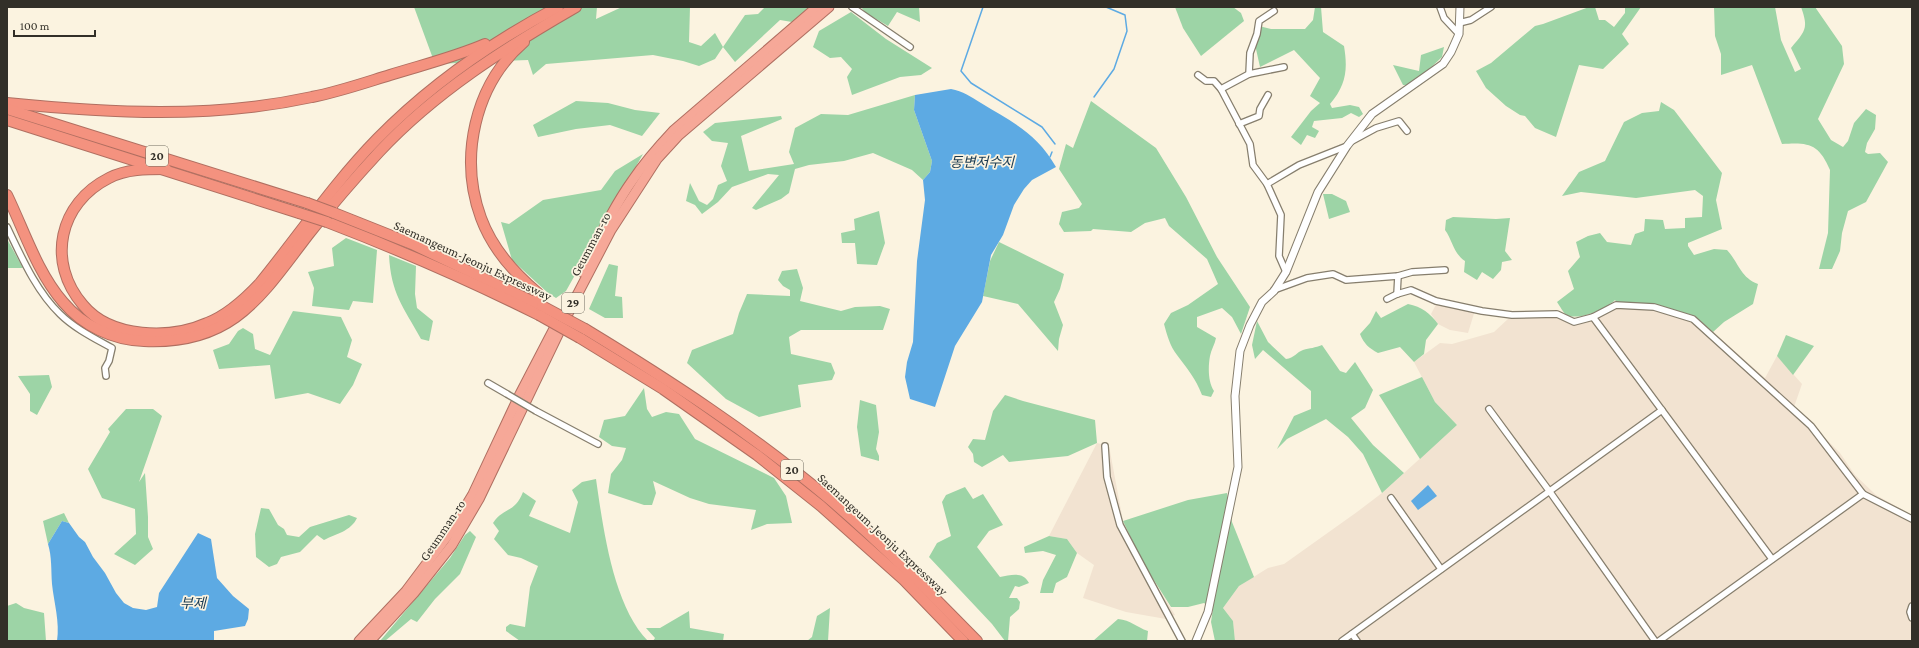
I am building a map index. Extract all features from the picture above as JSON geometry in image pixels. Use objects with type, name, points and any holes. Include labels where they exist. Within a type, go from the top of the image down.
[{"type":"highway","points":[[7,103],[114,112],[164,113],[250,107],[312,98],[369,82],[484,44],[558,7]]},
{"type":"highway","points":[[7,195],[51,285],[62,302],[76,315],[107,334],[121,339],[159,342],[200,336],[231,322],[258,299],[355,179],[388,143],[420,113],[488,61],[544,25],[576,7]]},
{"type":"highway","name":"Geumman-ro","points":[[359,641],[406,591],[451,531],[473,494],[520,394],[606,225],[631,182],[652,154],[673,131],[817,7]]},
{"type":"highway","name":"Geumman-ro","points":[[370,641],[414,593],[452,545],[479,499],[575,299],[611,230],[657,159],[679,135],[829,7]]},
{"type":"highway","points":[[540,308],[538,293],[509,265],[481,218],[474,192],[471,165],[472,143],[478,112],[492,81],[505,62],[521,45],[544,25]]},
{"type":"highway","points":[[166,169],[131,171],[110,177],[92,188],[79,201],[70,215],[64,230],[62,259],[65,275],[71,289],[84,306],[98,318],[115,327],[135,332],[154,334],[176,333],[208,323],[226,314],[260,283],[329,195],[376,140],[430,90],[469,59],[514,30]]},
{"type":"highway","name":"Saemangeum-Jeonju Expressway","points":[[7,109],[307,203],[334,213],[412,244],[540,308],[682,390],[754,439],[822,494],[908,570],[977,641]]},
{"type":"highway","name":"Saemangeum-Jeonju Expressway","points":[[7,120],[166,169],[327,222],[399,249],[467,279],[540,308]]},
{"type":"highway","name":"Saemangeum-Jeonju Expressway","points":[[582,333],[757,455],[821,506],[904,580],[963,641]]},
{"type":"street","points":[[1440,7],[1444,18],[1459,34]]},
{"type":"street","points":[[1196,641],[1208,612],[1238,467],[1235,396],[1240,351],[1262,302],[1274,291],[1286,272],[1318,192],[1372,114],[1443,64],[1452,52],[1459,34],[1460,7]]},
{"type":"street","points":[[1459,23],[1471,20],[1491,7]]},
{"type":"street","points":[[853,8],[910,47]]},
{"type":"street","points":[[1249,74],[1250,53],[1257,34],[1259,21],[1274,11]]},
{"type":"street","points":[[1221,89],[1249,74],[1284,67]]},
{"type":"street","points":[[1198,75],[1206,81],[1214,81],[1221,89],[1250,144],[1254,165],[1267,184],[1281,215],[1279,256],[1286,272]]},
{"type":"street","points":[[1239,124],[1259,116],[1260,109],[1268,95]]},
{"type":"street","points":[[1267,184],[1299,165],[1350,144],[1376,128],[1399,121],[1408,131]]},
{"type":"street","points":[[7,226],[48,300],[60,314],[76,327],[112,348],[110,361],[105,368],[106,376]]},
{"type":"street","points":[[1274,291],[1307,278],[1333,274],[1346,280],[1398,276],[1412,272],[1446,270]]},
{"type":"street","points":[[1397,294],[1398,276]]},
{"type":"street","points":[[1387,299],[1411,290],[1436,301],[1512,315],[1558,314],[1574,322],[1593,317],[1616,305],[1654,307],[1693,319],[1811,426],[1863,494],[1912,519]]},
{"type":"street","points":[[1593,317],[1772,559]]},
{"type":"street","points":[[488,382],[536,411],[598,444]]},
{"type":"street","points":[[1489,410],[1550,492],[1655,641]]},
{"type":"street","points":[[1342,641],[1662,410]]},
{"type":"street","points":[[1105,446],[1107,477],[1120,525],[1182,641]]},
{"type":"street","points":[[1659,641],[1863,494]]},
{"type":"street","points":[[1391,498],[1441,569]]},
{"type":"street","points":[[1912,606],[1910,612],[1912,618]]},
{"type":"street","points":[[1352,634],[1357,641]]},
{"type":"shaded area","points":[[1439,299],[1476,307],[1468,333],[1450,330],[1438,324],[1431,314]]},
{"type":"shaded area","points":[[1617,303],[1653,304],[1695,316],[1765,378],[1777,356],[1802,384],[1794,407],[1840,453],[1855,475],[1876,495],[1912,515],[1912,641],[1235,641],[1233,621],[1223,608],[1239,586],[1268,568],[1284,564],[1357,512],[1382,493],[1457,425],[1435,402],[1414,362],[1440,343],[1452,344],[1494,332],[1509,318],[1557,311],[1576,318]]},
{"type":"shaded area","points":[[1097,443],[1109,446],[1123,521],[1143,563],[1175,615],[1166,619],[1126,612],[1083,598],[1094,565],[1077,553],[1067,539],[1049,536]]},
{"type":"green space","points":[[414,7],[597,7],[596,19],[622,7],[690,7],[689,42],[701,46],[715,33],[723,47],[715,59],[699,66],[653,55],[546,64],[533,75],[528,60],[435,64]]},
{"type":"green space","points":[[765,7],[811,7],[792,22],[780,20],[735,62],[723,47],[745,15],[758,14]]},
{"type":"green space","points":[[861,7],[919,7],[920,22],[897,12],[888,26],[866,13]]},
{"type":"green space","points":[[1175,7],[1233,7],[1241,13],[1244,21],[1201,56],[1183,28]]},
{"type":"green space","points":[[1315,7],[1321,7],[1323,32],[1344,46],[1346,70],[1343,84],[1330,104],[1332,108],[1350,105],[1359,107],[1363,114],[1359,117],[1351,113],[1342,118],[1314,121],[1312,127],[1319,131],[1315,138],[1307,135],[1301,145],[1291,137],[1311,111],[1320,103],[1310,96],[1320,78],[1294,50],[1260,67],[1256,49],[1255,25],[1271,29],[1305,29],[1313,20]]},
{"type":"green space","points":[[1589,7],[1595,7],[1599,20],[1605,20],[1614,27],[1625,13],[1625,7],[1641,7],[1622,34],[1629,44],[1603,69],[1579,65],[1556,137],[1535,128],[1525,116],[1520,115],[1506,106],[1486,88],[1476,71],[1491,63],[1535,26]]},
{"type":"green space","points":[[1714,7],[1775,7],[1781,40],[1795,72],[1801,69],[1791,48],[1800,38],[1805,25],[1801,7],[1815,7],[1842,46],[1844,64],[1818,119],[1831,140],[1843,147],[1848,141],[1854,123],[1866,109],[1876,115],[1875,129],[1867,143],[1865,152],[1868,154],[1880,153],[1888,162],[1866,202],[1848,211],[1842,233],[1840,251],[1832,269],[1819,269],[1828,233],[1830,170],[1826,161],[1812,146],[1806,144],[1782,144],[1752,65],[1721,75],[1721,54],[1715,36]]},
{"type":"green space","points":[[851,12],[886,39],[932,68],[921,75],[900,77],[852,95],[847,77],[852,69],[841,57],[830,58],[813,47],[819,31]]},
{"type":"green space","points":[[1444,47],[1442,57],[1425,73],[1407,85],[1403,85],[1393,65],[1419,71],[1421,55]]},
{"type":"green space","points":[[915,95],[914,110],[932,161],[930,172],[923,180],[912,170],[873,153],[844,161],[809,165],[795,169],[789,193],[781,199],[756,210],[752,208],[779,175],[768,174],[732,187],[718,202],[702,214],[695,205],[686,201],[690,183],[699,201],[707,205],[713,199],[718,185],[727,181],[721,166],[728,143],[712,141],[703,132],[715,123],[781,116],[782,119],[741,136],[749,171],[794,164],[789,152],[795,128],[821,114],[848,115]]},
{"type":"green space","points":[[576,101],[608,103],[635,110],[660,113],[642,136],[610,125],[576,129],[538,137],[533,125]]},
{"type":"green space","points":[[1091,101],[1156,148],[1186,197],[1217,257],[1250,307],[1241,334],[1232,317],[1222,308],[1197,317],[1197,327],[1216,338],[1209,365],[1209,374],[1214,391],[1211,397],[1202,395],[1194,378],[1172,348],[1164,324],[1171,313],[1188,305],[1218,284],[1207,259],[1169,226],[1165,218],[1145,223],[1131,232],[1093,229],[1091,231],[1064,232],[1059,224],[1062,212],[1079,208],[1082,204],[1059,169],[1066,144],[1073,148]]},
{"type":"green space","points":[[1661,102],[1674,110],[1722,173],[1716,200],[1722,229],[1688,243],[1688,246],[1694,255],[1714,249],[1727,250],[1743,274],[1758,284],[1753,304],[1724,322],[1713,332],[1695,316],[1653,304],[1617,303],[1615,300],[1592,313],[1572,316],[1567,315],[1557,302],[1574,289],[1568,271],[1580,257],[1576,242],[1588,236],[1600,233],[1607,242],[1631,245],[1635,234],[1644,231],[1645,219],[1663,220],[1665,229],[1685,228],[1685,218],[1702,217],[1703,196],[1695,190],[1636,198],[1581,192],[1562,196],[1579,172],[1605,161],[1624,122],[1642,113],[1659,111]]},
{"type":"green space","points":[[643,154],[566,291],[556,298],[548,293],[512,260],[501,222],[509,224],[543,200],[601,190],[615,171]]},
{"type":"green space","points":[[1323,194],[1332,194],[1346,201],[1350,212],[1329,219]]},
{"type":"green space","points":[[879,211],[885,243],[877,265],[857,264],[855,243],[842,243],[841,233],[855,230],[854,219]]},
{"type":"green space","points":[[1453,217],[1496,219],[1510,218],[1505,251],[1512,260],[1502,262],[1501,270],[1493,279],[1482,272],[1477,280],[1464,272],[1465,261],[1456,251],[1445,230],[1446,220]]},
{"type":"green space","points":[[346,238],[377,250],[373,303],[353,301],[349,310],[312,306],[314,288],[308,272],[334,266],[332,248]]},
{"type":"green space","points":[[7,239],[23,268],[7,268]]},
{"type":"green space","points":[[999,242],[1064,274],[1060,289],[1054,302],[1063,325],[1059,339],[1058,351],[1018,304],[983,296],[990,261]]},
{"type":"green space","points":[[389,255],[416,266],[415,294],[417,308],[433,321],[429,341],[421,339],[403,308],[392,280]]},
{"type":"green space","points":[[609,264],[618,266],[615,296],[622,297],[623,318],[605,318],[589,309]]},
{"type":"green space","points":[[797,269],[803,288],[800,301],[841,311],[855,307],[880,306],[890,309],[883,330],[801,330],[789,337],[791,354],[831,363],[835,373],[832,380],[798,385],[801,407],[759,417],[726,399],[687,363],[692,350],[733,334],[739,313],[747,294],[790,296],[790,290],[783,286],[778,280],[782,271]]},
{"type":"green space","points":[[1408,304],[1425,311],[1438,324],[1426,340],[1424,354],[1414,362],[1400,347],[1378,353],[1367,345],[1360,334],[1370,323],[1376,311],[1381,318]]},
{"type":"green space","points":[[293,311],[341,317],[352,340],[347,357],[362,364],[353,385],[340,404],[308,393],[275,399],[270,365],[219,369],[213,350],[229,344],[238,331],[243,328],[253,334],[255,349],[270,355]]},
{"type":"green space","points":[[1257,321],[1268,342],[1286,359],[1303,350],[1322,345],[1340,371],[1346,373],[1355,362],[1373,390],[1365,408],[1351,418],[1373,445],[1404,473],[1382,493],[1363,454],[1348,437],[1326,419],[1287,439],[1277,449],[1294,416],[1311,409],[1311,391],[1263,350],[1255,359],[1252,345]]},
{"type":"green space","points":[[1786,335],[1814,346],[1793,375],[1777,356]]},
{"type":"green space","points":[[49,375],[52,387],[37,415],[30,411],[30,394],[18,376]]},
{"type":"green space","points":[[1422,377],[1435,402],[1457,425],[1420,459],[1379,395]]},
{"type":"green space","points":[[644,388],[647,409],[652,417],[666,412],[679,414],[695,439],[774,478],[786,496],[792,523],[767,524],[751,530],[756,510],[709,504],[690,498],[653,481],[656,493],[652,505],[644,505],[608,493],[611,474],[622,460],[626,448],[612,446],[599,437],[604,420],[625,416]]},
{"type":"green space","points":[[1005,395],[1095,420],[1097,443],[1068,456],[1009,462],[1003,455],[982,467],[974,462],[973,454],[968,447],[973,439],[985,440],[993,411]]},
{"type":"green space","points":[[860,400],[876,405],[879,432],[876,449],[879,456],[879,461],[861,456],[857,427]]},
{"type":"green space","points":[[126,409],[153,409],[162,416],[139,482],[145,473],[148,537],[153,549],[135,565],[114,554],[136,534],[135,509],[102,498],[88,469],[110,432],[108,429]]},
{"type":"green space","points":[[596,479],[606,542],[618,587],[626,608],[636,626],[648,641],[520,641],[506,631],[506,627],[510,624],[525,627],[530,587],[538,566],[521,558],[508,555],[494,539],[499,531],[493,523],[501,514],[513,507],[520,499],[523,492],[536,501],[529,516],[570,533],[578,502],[572,490],[582,482]]},
{"type":"green space","points":[[965,487],[973,499],[983,494],[1003,525],[989,531],[977,547],[1000,577],[1020,575],[1029,583],[1019,587],[1015,586],[1009,598],[1017,598],[1020,602],[1019,609],[1010,617],[1008,641],[1005,641],[992,624],[929,557],[937,543],[951,536],[942,502],[946,495]]},
{"type":"green space","points":[[1227,493],[1232,522],[1254,577],[1239,586],[1223,608],[1233,621],[1235,641],[1215,641],[1211,622],[1213,609],[1204,603],[1188,607],[1171,607],[1143,563],[1123,521],[1188,500]]},
{"type":"green space","points":[[261,508],[269,509],[278,525],[284,529],[287,535],[299,537],[310,527],[349,515],[357,518],[351,526],[343,532],[324,540],[317,535],[300,552],[281,557],[277,564],[269,567],[256,557],[255,534]]},
{"type":"green space","points":[[64,513],[69,523],[62,521],[48,544],[43,521]]},
{"type":"green space","points":[[470,531],[476,537],[460,574],[435,599],[417,622],[411,619],[385,641],[380,641],[450,558],[465,535]]},
{"type":"green space","points":[[1049,536],[1067,539],[1077,553],[1067,577],[1056,583],[1053,593],[1040,593],[1043,580],[1056,555],[1043,551],[1025,553],[1024,547]]},
{"type":"green space","points":[[16,603],[24,608],[44,613],[46,641],[7,641],[7,606]]},
{"type":"green space","points":[[830,608],[828,641],[807,641],[812,637],[817,616]]},
{"type":"green space","points":[[689,611],[690,628],[724,634],[723,641],[653,641],[655,638],[646,628],[660,628]]},
{"type":"green space","points":[[1118,619],[1148,631],[1147,641],[1093,641]]},
{"type":"water","name":"동변저수지","points":[[951,89],[970,96],[1023,129],[1041,145],[1056,167],[1032,180],[1024,189],[1014,205],[1003,235],[991,255],[982,302],[955,346],[935,407],[910,399],[905,377],[907,362],[913,342],[917,261],[925,200],[923,180],[930,172],[932,161],[914,110],[915,95]]},
{"type":"water","points":[[1428,485],[1437,496],[1418,510],[1411,501]]},
{"type":"water","name":"부제","points":[[62,521],[69,523],[79,537],[85,542],[116,593],[124,603],[133,608],[146,610],[157,607],[159,593],[198,533],[211,539],[217,578],[233,596],[249,609],[248,619],[245,626],[214,631],[214,641],[57,641],[57,620],[48,544]]},
{"type":"waterway","points":[[983,7],[961,71],[971,83],[1042,127],[1055,144]]},
{"type":"waterway","points":[[1094,97],[1114,69],[1127,31],[1125,15],[1106,7]]},
{"type":"waterway","points":[[1050,157],[1052,152]]}]
